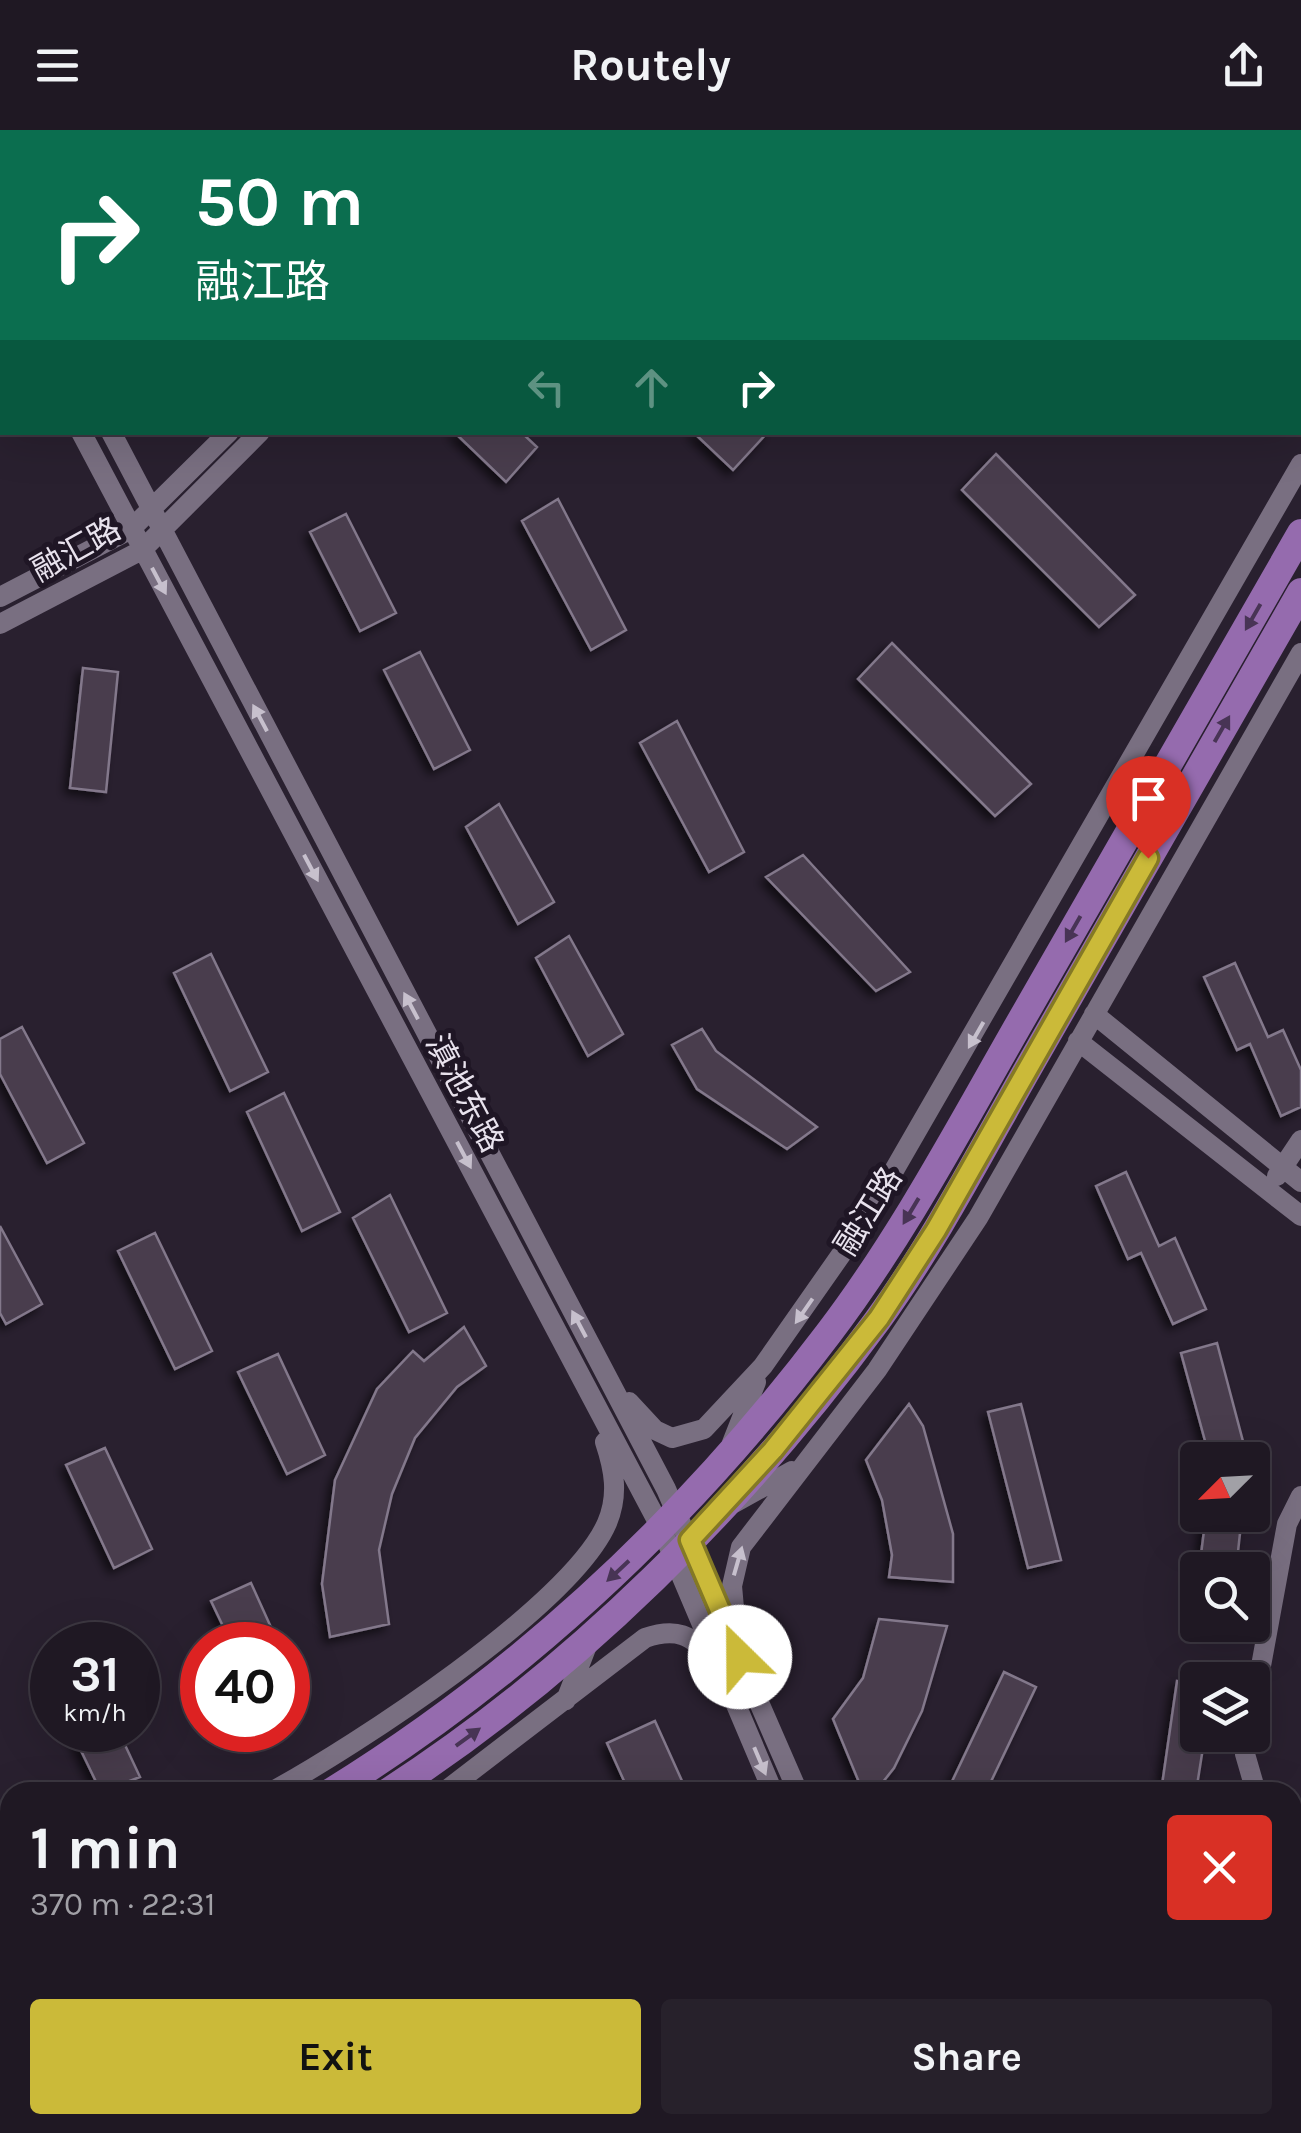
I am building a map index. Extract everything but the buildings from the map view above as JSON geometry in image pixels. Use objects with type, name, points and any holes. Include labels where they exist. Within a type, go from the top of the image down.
[{"type":"main road","name":"融江路","points":[[348,1782],[397,1752],[520,1661],[670,1521],[829,1334],[913,1207],[1301,532]]},
{"type":"main road","name":"融江路","points":[[402,1782],[475,1731],[591,1635],[715,1514],[833,1378],[907,1276],[1301,592]]},
{"type":"street","name":"滇池东路","points":[[83,435],[583,1378],[670,1521]]},
{"type":"street","name":"滇池东路","points":[[113,435],[609,1381],[682,1548],[740,1657],[794,1782]]},
{"type":"street","name":"融汇路","points":[[0,597],[132,529],[226,435]]},
{"type":"street","name":"融汇路","points":[[0,624],[142,550],[257,435]]},
{"type":"street","points":[[609,1381],[655,1430],[672,1438],[704,1429],[763,1366],[802,1315],[912,1147],[1301,464]]},
{"type":"street","points":[[740,1657],[732,1586],[741,1547],[878,1370],[958,1249],[1301,653]]},
{"type":"street","points":[[1094,1014],[1301,1182]]},
{"type":"street","points":[[1078,1041],[1301,1216]]},
{"type":"street","points":[[1268,1190],[1301,1140]]},
{"type":"street","points":[[729,1452],[763,1366]]},
{"type":"street","points":[[287,1782],[430,1690],[560,1586],[586,1557],[608,1520],[616,1488],[613,1466],[583,1378]]},
{"type":"street","points":[[715,1514],[801,1466]]},
{"type":"street","points":[[1262,1662],[1287,1524],[1301,1496]]},
{"type":"street","name":"滇池东路","points":[[682,1548],[719,1663],[769,1782]]},
{"type":"street","points":[[458,1782],[566,1702],[625,1652],[662,1632],[692,1637],[719,1663]]},
{"type":"street","points":[[566,1702],[591,1635]]},
{"type":"street","points":[[1246,1752],[1253,1782]]},
{"type":"route","points":[[740,1657],[690,1540],[773,1450],[879,1318],[936,1230],[1148,858]]}]
